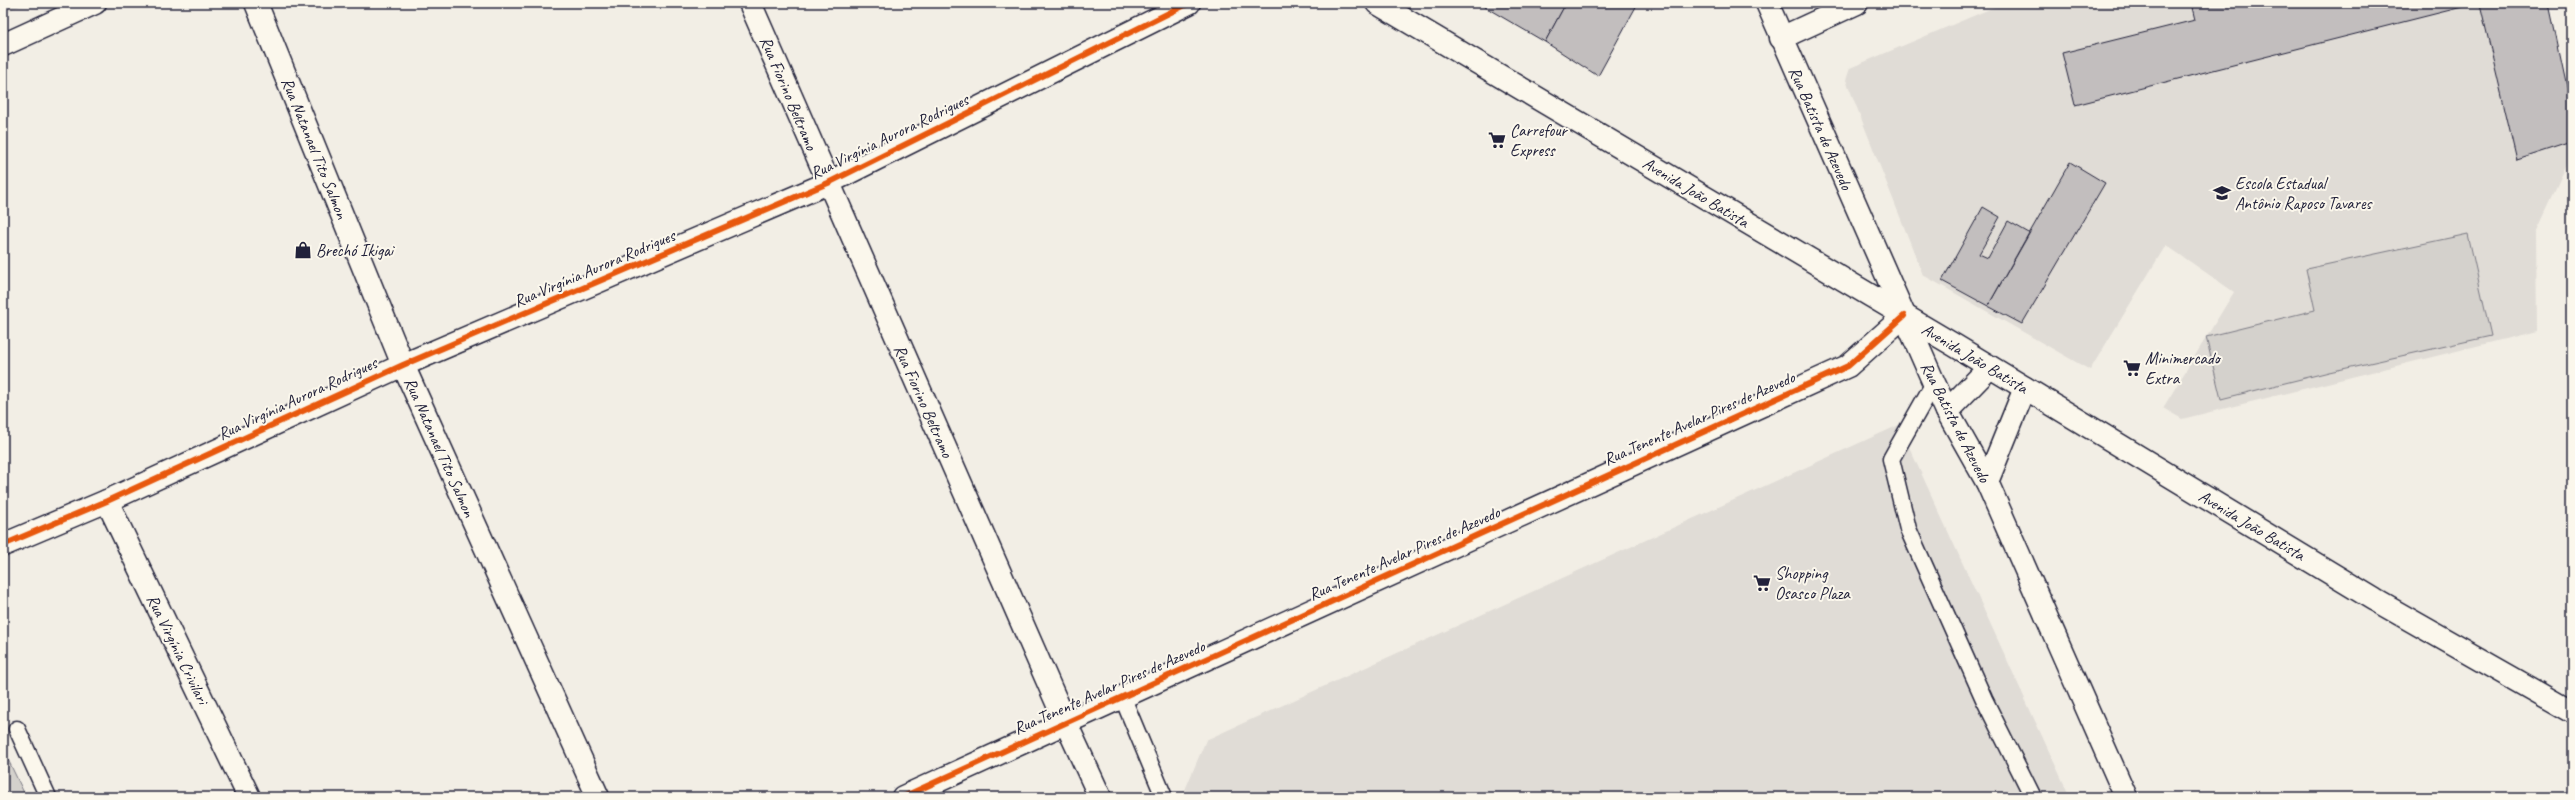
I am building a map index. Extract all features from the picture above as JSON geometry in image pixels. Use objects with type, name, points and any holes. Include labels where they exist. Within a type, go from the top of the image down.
[{"type":"street","points":[[3,45],[95,3]]},
{"type":"street","name":"Rua Natanael Tito Salmon","points":[[256,3],[403,365],[598,797]]},
{"type":"street","name":"Rua Fiorino Beltramo","points":[[750,3],[1065,722],[1100,797]]},
{"type":"street","name":"Rua Virgínia Aurora Rodrigues","points":[[3,545],[107,501],[403,365],[828,183],[1189,3]]},
{"type":"street","name":"Avenida João Batista","points":[[1377,3],[1990,367],[2375,600],[2572,712]]},
{"type":"street","name":"Rua Batista de Azevedo","points":[[1767,3],[1781,38],[1934,383],[1947,411],[1987,482],[2126,797]]},
{"type":"street","points":[[1781,38],[1857,3]]},
{"type":"street","name":"Rua Tenente Avelar Pires de Azevedo","points":[[902,797],[1848,366],[1904,316]]},
{"type":"street","points":[[1947,411],[1990,367]]},
{"type":"street","points":[[1987,482],[2025,388]]},
{"type":"street","name":"Rua Virgínia Crivilari","points":[[107,501],[249,797]]},
{"type":"lane","points":[[1934,383],[1891,459],[1908,529],[1984,699],[2033,797]]},
{"type":"lane","points":[[1122,696],[1164,797]]},
{"type":"lane","points":[[17,729],[48,797]]},
{"type":"shaded area","points":[[3,3],[27,3],[3,13]]},
{"type":"shaded area","name":"Escola Estadual Antônio Raposo Tavares","points":[[2004,3],[2549,3],[2572,110],[2572,154],[2536,232],[2537,331],[2182,419],[2163,408],[2234,292],[2166,245],[2090,370],[1923,275],[1846,80],[1850,68]]},
{"type":"shaded area","points":[[2468,234],[2491,336],[2329,372],[2221,399],[2206,337],[2315,310],[2306,269]]},
{"type":"shaded area","name":"Shopping Osasco Plaza","points":[[1899,425],[2070,797],[1182,797],[1206,740]]},
{"type":"shaded area","points":[[3,749],[26,797],[3,797]]},
{"type":"building","points":[[1478,3],[1566,3],[1545,42]]},
{"type":"building","points":[[1566,3],[1638,3],[1598,76],[1545,42]]},
{"type":"building","points":[[2191,3],[2478,3],[2075,105],[2062,53],[2195,20]]},
{"type":"building","points":[[2549,3],[2572,110],[2572,142],[2517,160],[2480,4]]},
{"type":"building","points":[[2070,162],[2105,183],[2022,324],[1988,306]]},
{"type":"building","points":[[1983,207],[2000,217],[1979,254],[1988,258],[2008,221],[2029,233],[1988,306],[1942,281]]},
{"type":"building","points":[[3,786],[8,797],[3,797]]},
{"type":"cycle path","points":[[3,545],[107,501],[403,365],[828,183],[1189,3]]},
{"type":"cycle path","points":[[903,797],[1848,366],[1904,316]]},
{"type":"place","name":"Carrefour Express","points":[[1497,140]]},
{"type":"place","name":"Escola Estadual Antônio Raposo Tavares","points":[[2222,193]]},
{"type":"place","name":"Brechó Ikigai","points":[[303,250]]},
{"type":"place","name":"Minimercado Extra","points":[[2132,368]]},
{"type":"place","name":"Shopping Osasco Plaza","points":[[1762,583]]}]
